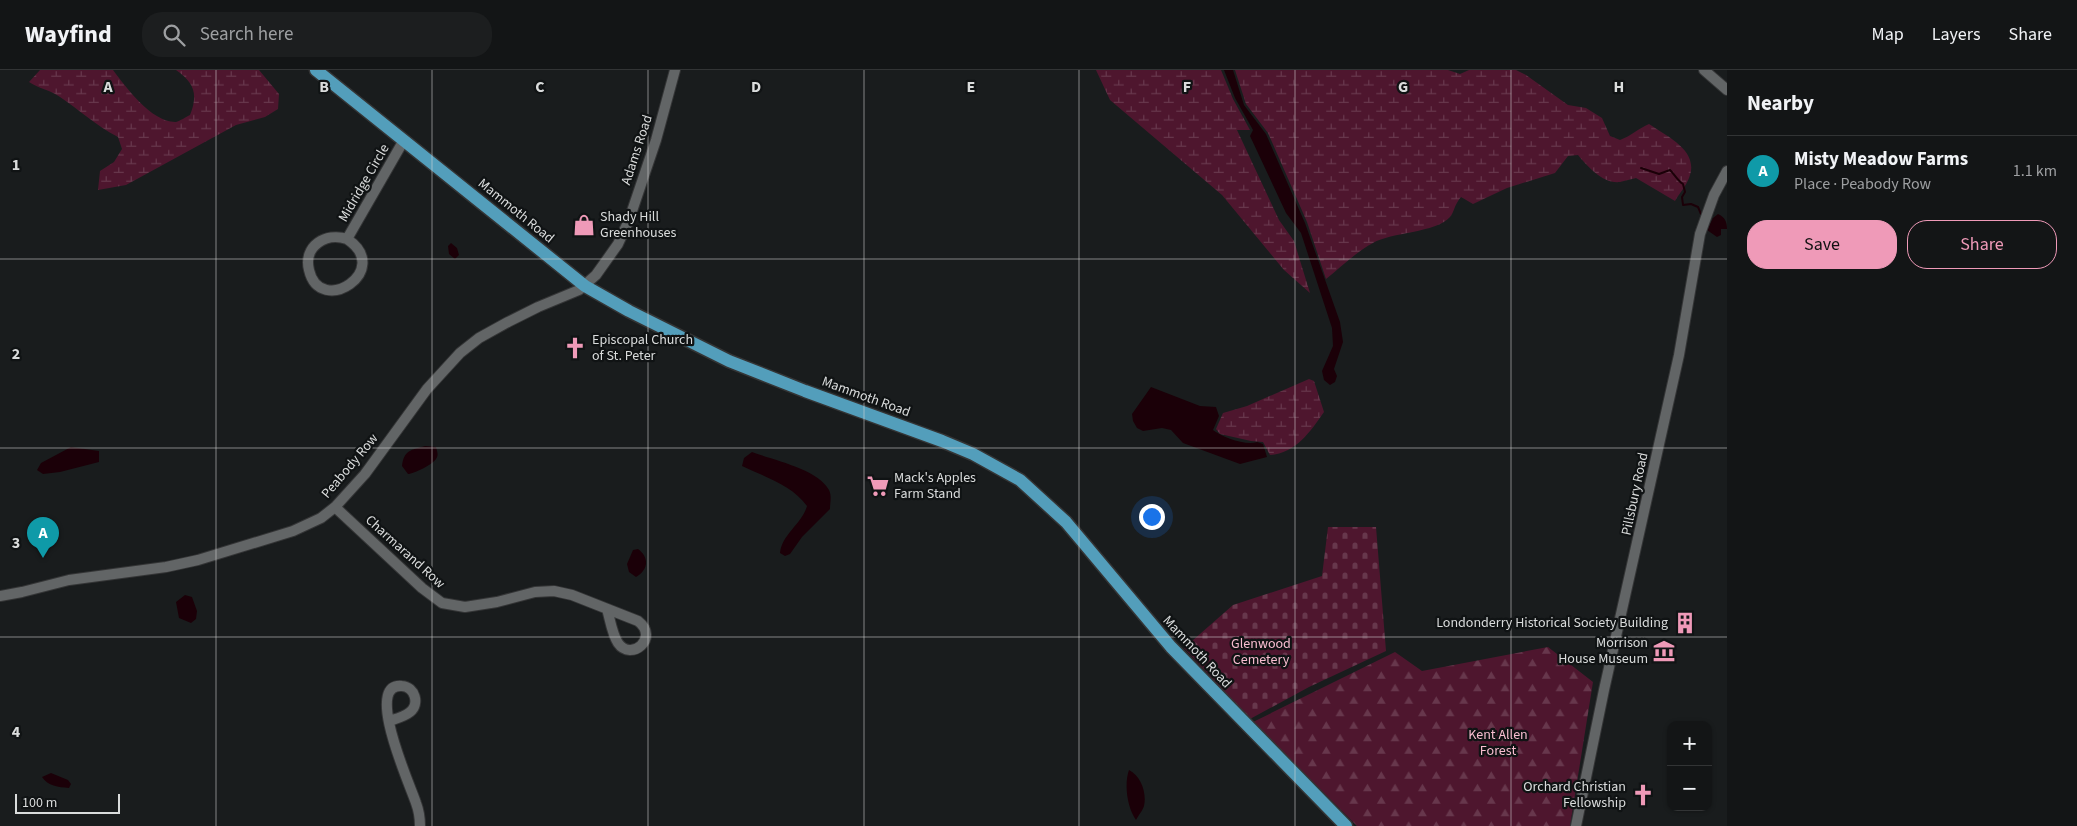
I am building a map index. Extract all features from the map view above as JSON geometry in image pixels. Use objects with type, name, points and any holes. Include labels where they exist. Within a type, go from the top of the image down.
[{"type":"main road","name":"Mammoth Road","points":[[316,70],[585,286],[621,307],[729,361],[942,441],[973,454],[1020,480],[1066,522],[1171,647],[1346,826]]},
{"type":"street","name":"Adams Road","points":[[585,286],[609,258],[622,236],[656,140],[675,70]]},
{"type":"street","points":[[1704,70],[1727,90]]},
{"type":"street","name":"Midridge Circle","points":[[347,239],[404,140]]},
{"type":"street","name":"Pillsbury Road","points":[[1576,826],[1604,690],[1679,355],[1700,234],[1714,195],[1727,171]]},
{"type":"street","name":"Midridge Circle","points":[[337,237],[347,239],[355,246],[362,260],[361,270],[356,279],[349,286],[339,290],[329,290],[319,286],[310,273],[308,263],[310,252],[326,238],[337,237]]},
{"type":"street","name":"Peabody Row","points":[[0,596],[77,578],[166,567],[198,560],[293,531],[321,518],[335,507],[364,474],[437,377],[460,353],[479,338],[508,322],[538,307],[572,294],[585,286]]},
{"type":"street","name":"Charmarand Row","points":[[335,507],[422,588],[442,602],[457,607],[473,607],[535,592],[554,591],[572,595],[607,609]]},
{"type":"street","points":[[389,721],[417,804],[420,826]]},
{"type":"green space","points":[[40,70],[113,70],[132,94],[149,110],[167,121],[176,122],[190,115],[194,95],[191,85],[176,70],[259,70],[279,94],[278,109],[265,117],[236,125],[126,185],[98,190],[100,171],[114,162],[122,149],[118,137],[95,123],[68,102],[29,82]]},
{"type":"green space","points":[[1096,70],[1221,70],[1233,99],[1250,130],[1237,130],[1279,220],[1294,241],[1310,293],[1284,270],[1222,195],[1110,100]]},
{"type":"green space","points":[[1235,70],[1448,70],[1460,74],[1469,70],[1516,70],[1568,105],[1586,108],[1602,118],[1610,136],[1620,140],[1649,124],[1673,140],[1686,152],[1691,168],[1689,178],[1675,201],[1636,178],[1614,182],[1602,178],[1578,155],[1568,156],[1555,173],[1507,188],[1473,204],[1461,197],[1450,217],[1443,222],[1435,226],[1381,239],[1355,255],[1326,279],[1307,222],[1268,133],[1246,104]]},
{"type":"green space","points":[[1309,379],[1314,381],[1324,412],[1308,434],[1295,446],[1270,455],[1263,442],[1220,434],[1216,429],[1223,413],[1247,406]]},
{"type":"green space","name":"Glenwood Cemetery","points":[[1328,527],[1376,527],[1386,651],[1309,687],[1250,719],[1184,648],[1233,605],[1322,576]]},
{"type":"green space","name":"Kent Allen Forest","points":[[1548,647],[1593,682],[1570,826],[1357,826],[1253,722],[1395,652],[1422,671]]},
{"type":"shaded area","points":[[1224,70],[1233,70],[1244,105],[1266,134],[1305,223],[1340,322],[1343,342],[1334,369],[1337,376],[1335,382],[1330,385],[1324,380],[1322,371],[1333,346],[1332,328],[1301,233],[1286,213],[1250,136],[1253,130],[1235,98]]},
{"type":"shaded area","points":[[1718,214],[1725,220],[1727,229],[1721,229],[1721,235],[1717,237],[1707,230],[1713,218]]},
{"type":"shaded area","points":[[451,243],[457,248],[459,255],[455,259],[449,254],[448,246]]},
{"type":"shaded area","points":[[1151,387],[1200,406],[1216,407],[1219,416],[1213,430],[1234,440],[1263,444],[1267,457],[1240,464],[1183,443],[1171,430],[1162,428],[1143,431],[1137,428],[1132,414]]},
{"type":"shaded area","points":[[425,446],[436,447],[438,454],[436,459],[423,468],[408,474],[402,466],[404,457],[412,450]]},
{"type":"shaded area","points":[[71,447],[99,451],[99,462],[60,472],[43,474],[37,470],[41,463]]},
{"type":"shaded area","points":[[752,452],[783,462],[815,476],[830,492],[830,509],[802,537],[790,554],[785,556],[780,553],[784,540],[801,518],[807,506],[794,492],[786,487],[742,466],[744,458]]},
{"type":"shaded area","points":[[638,549],[642,552],[646,564],[643,571],[636,577],[629,572],[627,564],[633,550]]},
{"type":"shaded area","points":[[185,595],[192,597],[197,611],[196,619],[191,623],[179,618],[176,602]]},
{"type":"shaded area","points":[[1129,770],[1137,776],[1145,796],[1143,808],[1136,820],[1130,809],[1127,795],[1127,776]]},
{"type":"shaded area","points":[[51,773],[68,780],[71,784],[69,788],[50,784],[44,780],[42,777]]},
{"type":"waterway","points":[[1641,168],[1659,174],[1670,170],[1683,184],[1685,192],[1682,197],[1683,205],[1691,204],[1698,207],[1701,214]]},
{"type":"place","name":"Shady Hill Greenhouses","points":[[584,225]]},
{"type":"place","name":"Episcopal Church of St. Peter","points":[[575,348]]},
{"type":"place","name":"Mack's Apples Farm Stand","points":[[878,486]]},
{"type":"place","name":"Misty Meadow Farms","points":[[43,558]]},
{"type":"place","name":"Londonderry Historical Society Building","points":[[1685,623]]},
{"type":"place","name":"Morrison House Museum","points":[[1664,651]]},
{"type":"place","name":"Orchard Christian Fellowship","points":[[1643,795]]}]
